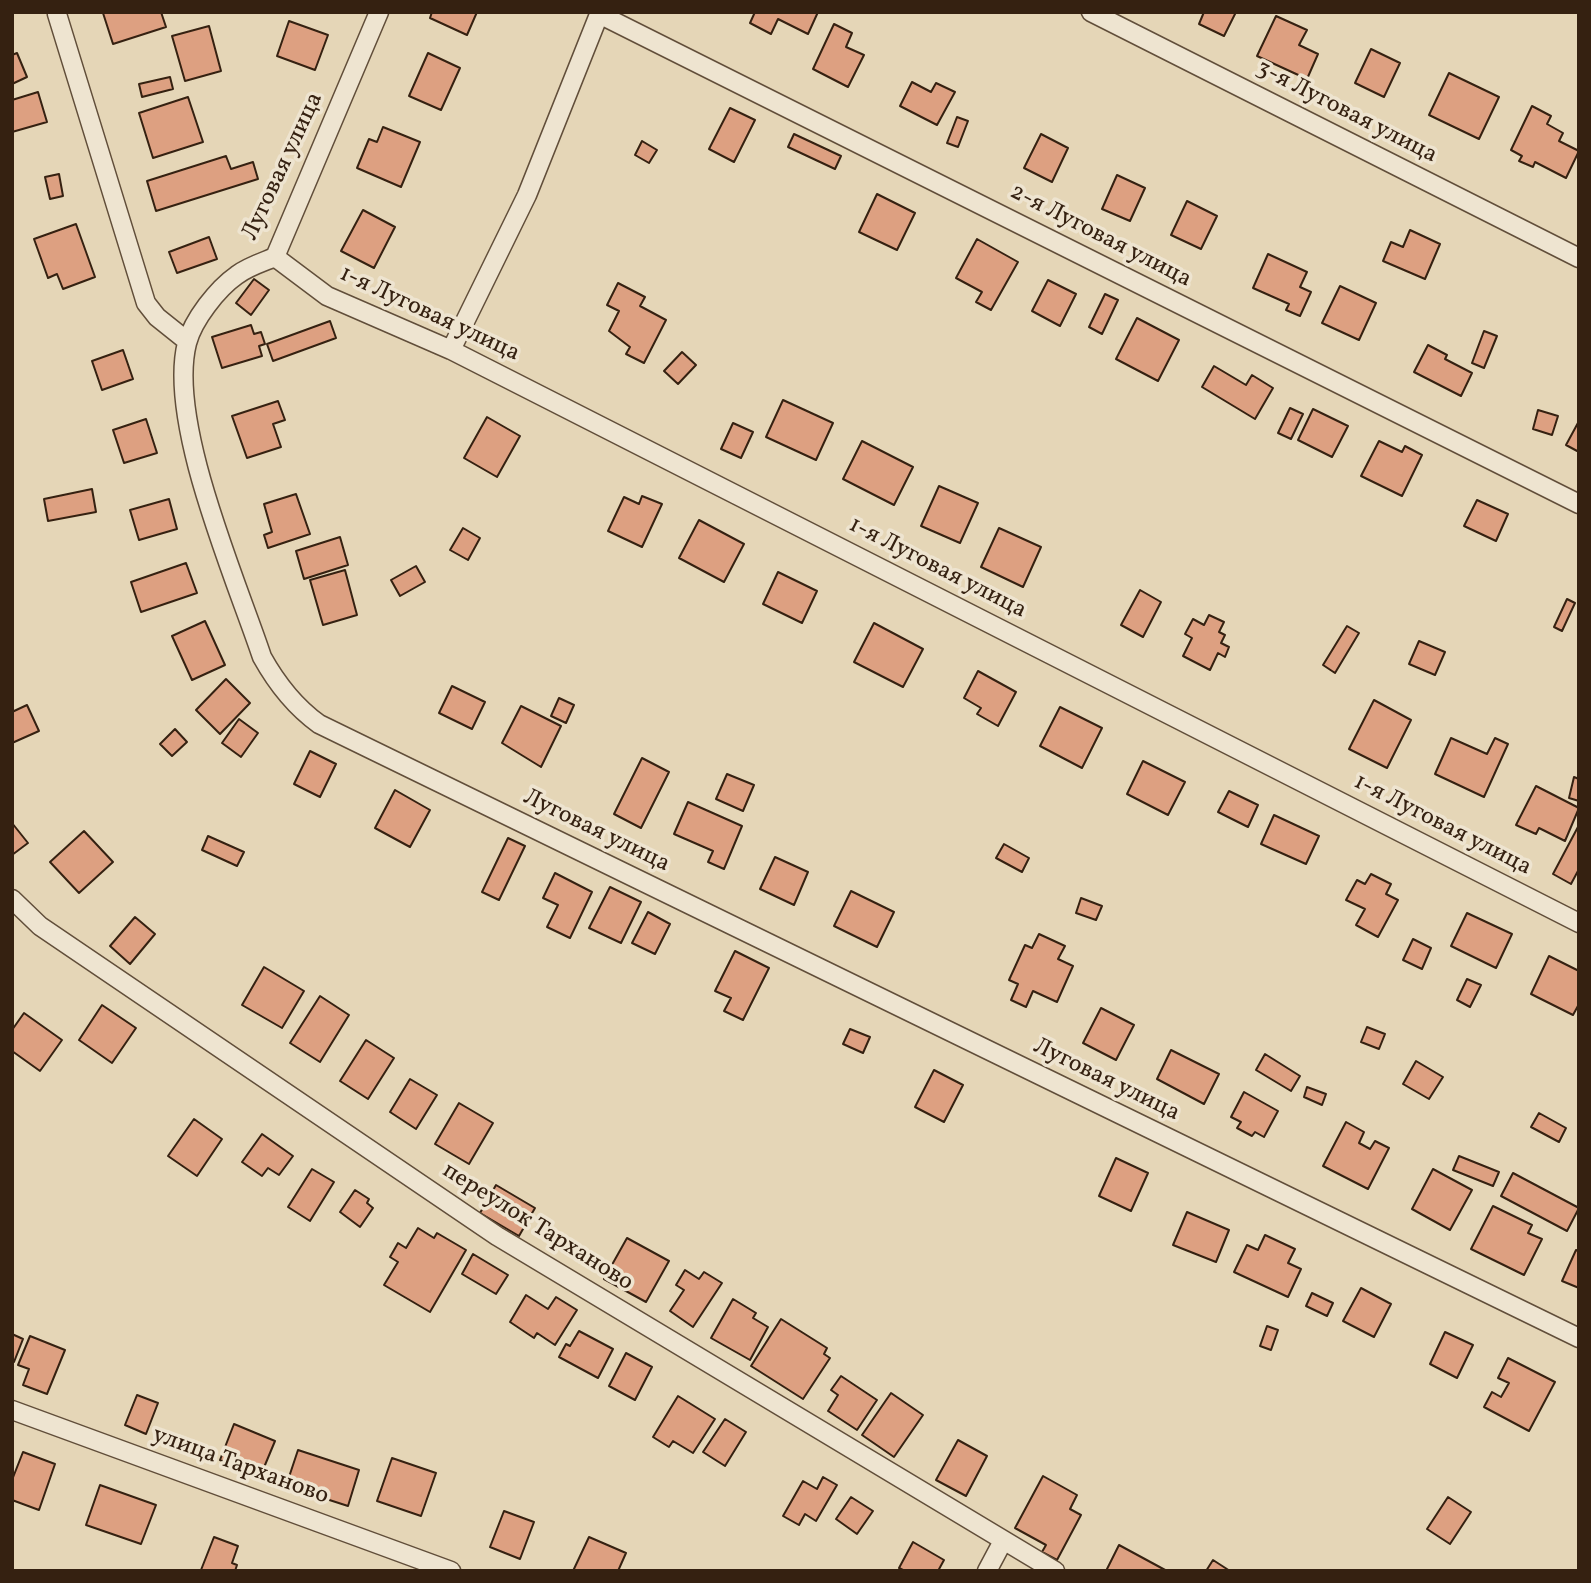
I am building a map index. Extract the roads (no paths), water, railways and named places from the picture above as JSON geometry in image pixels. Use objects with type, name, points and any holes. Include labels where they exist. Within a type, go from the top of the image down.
[{"type":"street","name":"Луговая улица","points":[[379,12],[275,257],[237,275],[205,308],[187,341],[182,377],[200,475],[262,656],[274,678],[301,711],[319,724],[1579,1338]]},
{"type":"street","name":"3-я Луговая улица","points":[[1091,12],[1579,258]]},
{"type":"street","points":[[451,350],[527,195],[599,13]]},
{"type":"street","name":"2-я Луговая улица","points":[[599,13],[1579,504]]},
{"type":"street","points":[[57,14],[146,303],[157,317],[187,341]]},
{"type":"street","name":"1-я Луговая улица","points":[[275,257],[327,296],[451,350],[1579,923]]},
{"type":"street","name":"переулок Тарханово","points":[[12,899],[40,926],[497,1236],[1055,1571]]},
{"type":"street","name":"улица Тарханово","points":[[12,1410],[451,1571]]},
{"type":"street","points":[[987,1571],[1003,1541]]}]
